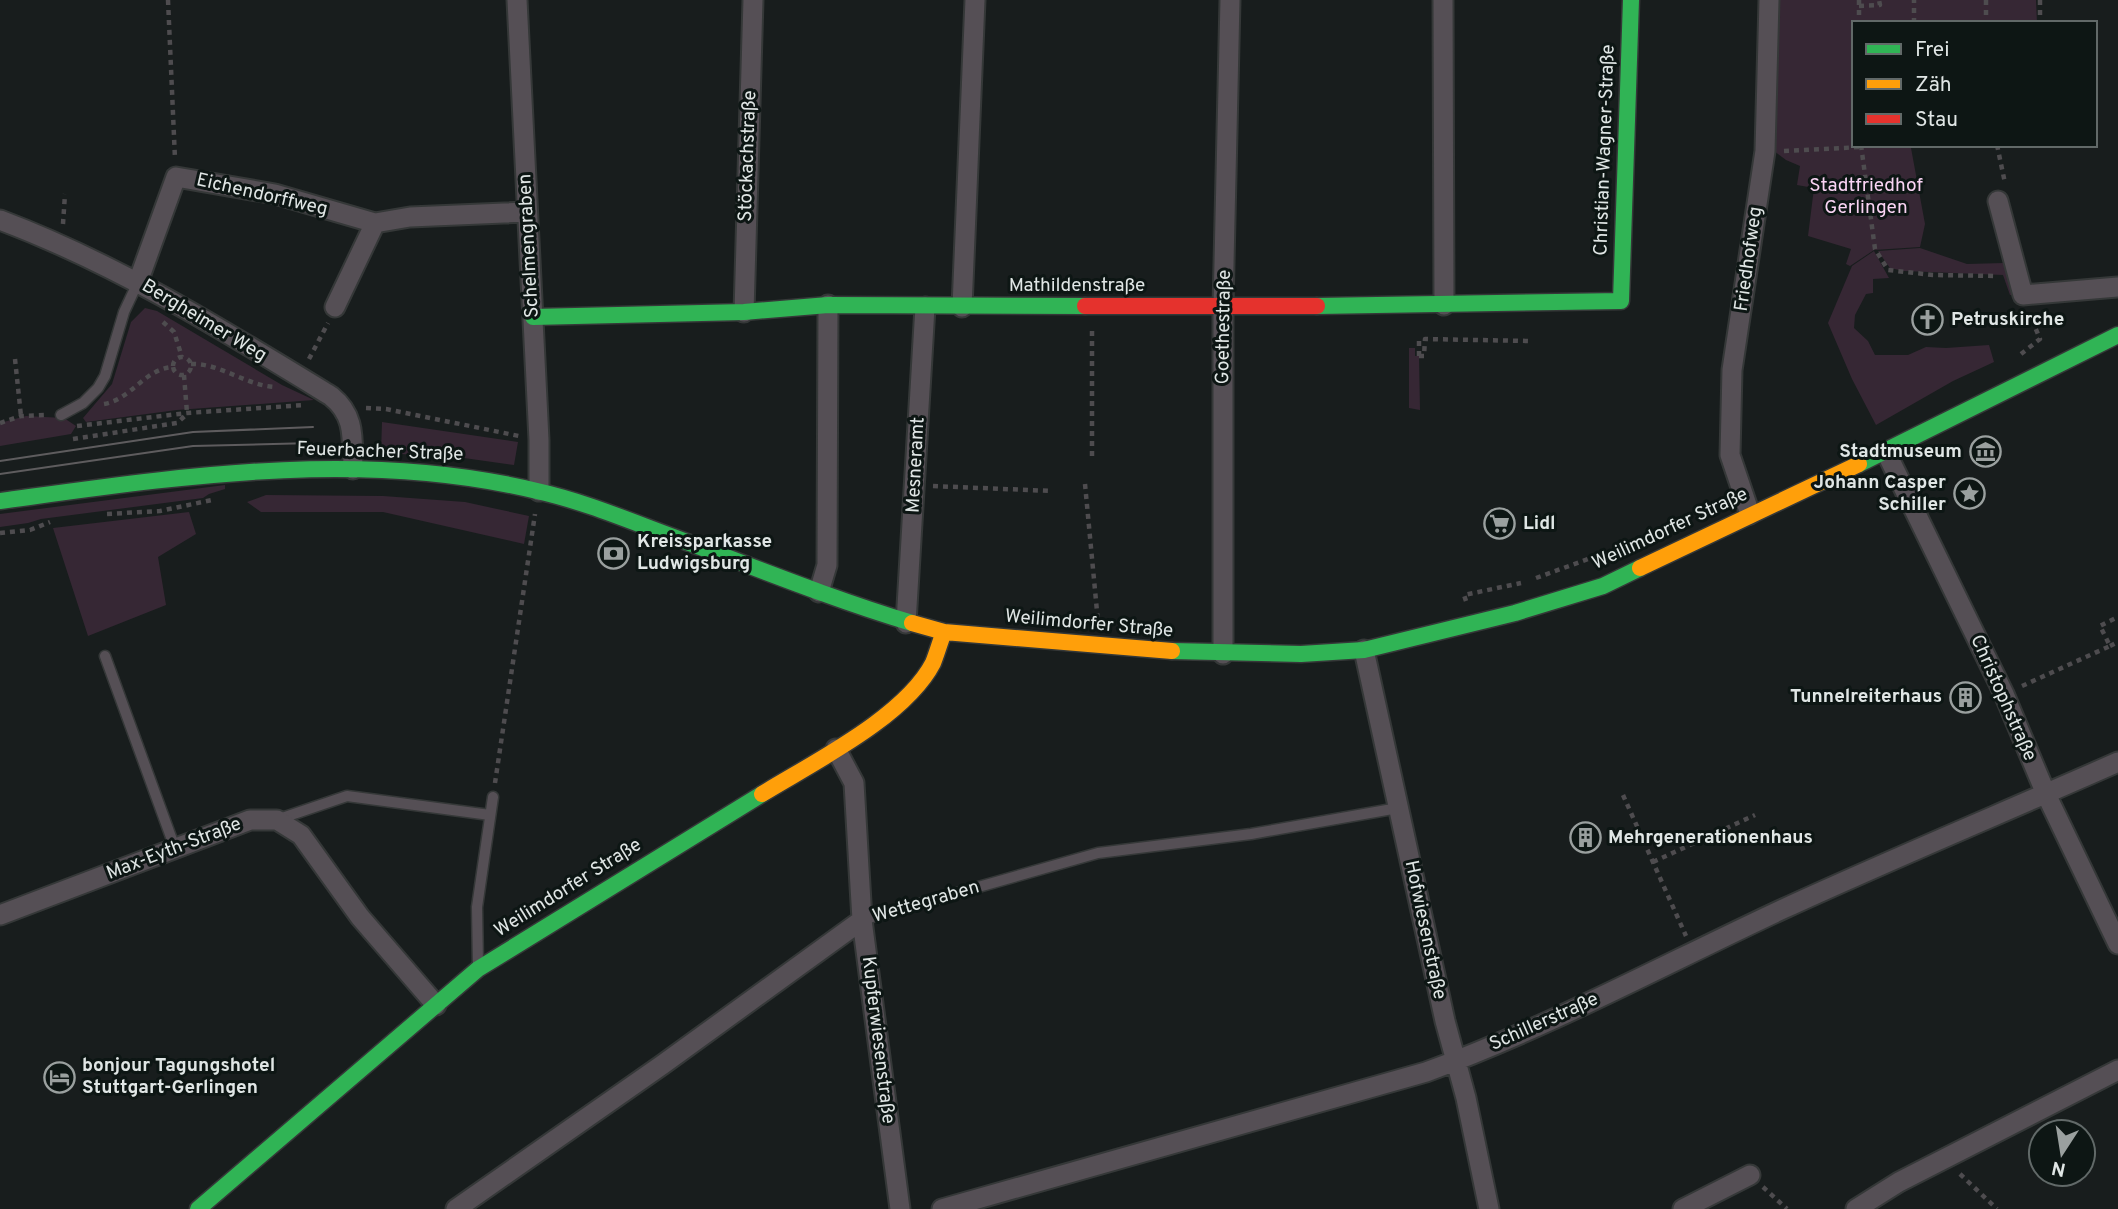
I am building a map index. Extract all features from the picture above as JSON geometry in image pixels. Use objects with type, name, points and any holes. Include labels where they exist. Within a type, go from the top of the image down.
[{"type":"main road","name":"Christian-Wagner-Straße","points":[[1622,301],[1632,0]]},
{"type":"main road","name":"Mathildenstraße","points":[[533,317],[744,312],[828,305],[1223,307],[1622,301]]},
{"type":"main road","name":"Weilimdorfer Straße","points":[[198,1209],[478,969],[836,749],[901,705],[932,664],[944,632],[1100,647],[1223,654],[1301,654],[1364,650],[1515,613],[1603,586],[1750,514],[1886,452],[2118,335]]},
{"type":"main road","name":"Feuerbacher Straße","points":[[0,501],[182,476],[246,471],[353,469],[468,476],[539,491],[602,510],[819,592],[906,623],[944,632]]},
{"type":"street","name":"Schelmengraben","points":[[517,0],[539,440],[539,491]]},
{"type":"street","name":"Stöckachstraße","points":[[744,312],[752,0]]},
{"type":"street","points":[[962,307],[975,0]]},
{"type":"street","name":"Goethestraße","points":[[1223,654],[1223,307],[1230,0]]},
{"type":"street","points":[[1443,0],[1444,305]]},
{"type":"street","name":"Friedhofweg","points":[[1750,514],[1730,454],[1732,370],[1766,151],[1769,0]]},
{"type":"street","name":"Eichendorffweg","points":[[138,282],[176,177],[275,194],[375,223],[410,217],[527,212]]},
{"type":"street","points":[[1998,201],[2023,295],[2118,287]]},
{"type":"street","name":"Bergheimer Weg","points":[[0,220],[61,245],[138,282],[344,406]]},
{"type":"street","points":[[335,307],[375,223]]},
{"type":"street","points":[[819,592],[827,565],[828,305]]},
{"type":"street","name":"Mesneramt","points":[[906,623],[925,307]]},
{"type":"street","points":[[344,406],[349,417],[353,469]]},
{"type":"street","name":"Christophstraße","points":[[1886,452],[2004,694],[2046,794],[2118,944]]},
{"type":"street","name":"Hofwiesenstraße","points":[[1364,650],[1489,1209]]},
{"type":"street","name":"Kupferwiesenstraße","points":[[836,749],[854,783],[862,919],[900,1209]]},
{"type":"street","name":"Schillerstraße","points":[[942,1209],[1457,1061],[1622,987],[1784,909],[2118,762]]},
{"type":"street","name":"Max-Eyth-Straße","points":[[0,915],[250,820],[277,820]]},
{"type":"street","points":[[277,820],[301,835],[359,917],[436,1005]]},
{"type":"street","name":"Wettegraben","points":[[456,1209],[662,1065],[862,919]]},
{"type":"street","points":[[1856,1209],[1899,1182],[2118,1070]]},
{"type":"street","points":[[1683,1209],[1750,1175]]},
{"type":"lane","points":[[61,415],[83,402],[98,388],[124,312],[138,282]]},
{"type":"lane","points":[[105,656],[175,848]]},
{"type":"lane","points":[[277,820],[347,796],[490,816]]},
{"type":"lane","points":[[478,969],[477,907],[493,797]]},
{"type":"lane","name":"Wettegraben","points":[[862,919],[1098,853],[1251,834],[1398,808]]},
{"type":"path","points":[[168,0],[176,177]]},
{"type":"path","points":[[1859,21],[1859,3],[1880,5],[1879,0]]},
{"type":"path","points":[[1914,0],[1914,21]]},
{"type":"path","points":[[1986,0],[1986,21]]},
{"type":"path","points":[[2040,0],[2040,21]]},
{"type":"path","points":[[1766,151],[1852,146]]},
{"type":"path","points":[[1861,147],[1875,249],[1888,270],[1933,275],[2002,276]]},
{"type":"path","points":[[1997,147],[2008,198],[1998,201]]},
{"type":"path","points":[[61,245],[65,194]]},
{"type":"path","points":[[2023,295],[2040,339],[2036,341]]},
{"type":"path","points":[[173,367],[179,358],[187,359],[191,364],[209,365],[243,380],[272,387],[305,381],[335,307]]},
{"type":"path","points":[[1092,307],[1092,456]]},
{"type":"path","points":[[1419,338],[1419,356],[1424,356],[1425,339],[1530,341]]},
{"type":"path","points":[[15,359],[21,416]]},
{"type":"path","points":[[184,375],[191,364]]},
{"type":"path","points":[[83,402],[90,405],[118,401],[147,375],[173,367]]},
{"type":"path","points":[[173,367],[176,372],[184,375]]},
{"type":"path","points":[[73,439],[177,423],[187,413],[184,375]]},
{"type":"path","points":[[0,422],[21,416],[61,415],[76,426],[187,413],[309,405]]},
{"type":"path","points":[[344,406],[386,409],[539,440]]},
{"type":"path","points":[[1085,484],[1100,647]]},
{"type":"path","points":[[915,485],[1052,491]]},
{"type":"path","points":[[493,797],[539,491]]},
{"type":"path","points":[[98,516],[160,511],[216,499]]},
{"type":"path","points":[[0,533],[30,530],[46,522],[59,521]]},
{"type":"path","points":[[2110,646],[2100,626],[2118,617]]},
{"type":"path","points":[[2004,694],[2118,642]]},
{"type":"path","points":[[1623,795],[1693,953]]},
{"type":"path","points":[[1653,862],[1755,816]]},
{"type":"path","points":[[1945,1159],[1997,1209]]},
{"type":"path","points":[[1750,1175],[1787,1209]]},
{"type":"green space","name":"Stadtfriedhof Gerlingen","points":[[1776,0],[2036,0],[2037,21],[1852,21],[1852,147],[1915,147],[1911,148],[1925,224],[1920,247],[1874,250],[1850,266],[1846,264],[1851,249],[1808,236],[1814,188],[1797,185],[1800,166],[1774,151]]},
{"type":"green space","points":[[1920,248],[1967,264],[2004,263],[2015,295],[2010,295],[2003,275],[1904,271],[1890,268],[1878,251]]},
{"type":"green space","points":[[1874,251],[1889,278],[1873,279],[1873,293],[1866,294],[1855,315],[1854,328],[1868,341],[1875,355],[1908,355],[1926,347],[1989,345],[1994,362],[1953,381],[1876,425],[1852,379],[1828,323],[1852,266]]},
{"type":"green space","points":[[145,308],[157,311],[282,385],[314,400],[177,410],[86,422],[83,418],[112,384],[131,322]]},
{"type":"green space","points":[[1409,348],[1415,348],[1415,356],[1419,356],[1420,410],[1409,408]]},
{"type":"green space","points":[[26,416],[64,418],[76,426],[71,434],[0,446],[0,423]]},
{"type":"green space","points":[[382,422],[518,442],[514,465],[457,457],[381,453]]},
{"type":"green space","points":[[225,485],[225,489],[203,498],[41,519],[0,527],[0,514]]},
{"type":"green space","points":[[266,495],[383,496],[465,502],[529,516],[524,544],[383,512],[261,512],[247,502]]},
{"type":"green space","points":[[189,512],[196,534],[158,557],[166,605],[88,636],[53,528]]},
{"type":"tram line","points":[[0,461],[193,432],[313,427]]},
{"type":"tram line","points":[[0,474],[193,446],[313,443]]},
{"type":"traffic: fast","points":[[1317,306],[1621,301],[1631,0]]},
{"type":"traffic: fast","points":[[533,317],[744,312],[828,305],[1085,306]]},
{"type":"traffic: fast","points":[[1859,464],[2118,335]]},
{"type":"traffic: fast","points":[[0,501],[134,483],[268,471],[403,471],[470,478],[537,491],[587,505],[820,592],[912,623]]},
{"type":"traffic: fast","points":[[1172,651],[1301,654],[1364,650],[1515,613],[1603,586],[1640,568]]},
{"type":"traffic: fast","points":[[198,1209],[478,969],[762,794]]},
{"type":"traffic: slow","points":[[1640,568],[1859,464]]},
{"type":"traffic: slow","points":[[912,623],[944,632],[1172,651]]},
{"type":"traffic: slow","points":[[762,794],[832,753],[902,702],[920,683],[933,663],[944,632]]},
{"type":"traffic: jam","points":[[1085,306],[1317,306]]},
{"type":"place","name":"Petruskirche","points":[[1928,320]]},
{"type":"place","name":"Stadtmuseum","points":[[1985,452]]},
{"type":"place","name":"Johann Casper Schiller","points":[[1969,494]]},
{"type":"place","name":"Lidl","points":[[1500,524]]},
{"type":"place","name":"Kreissparkasse Ludwigsburg","points":[[614,553]]},
{"type":"place","name":"Tunnelreiterhaus","points":[[1965,697]]},
{"type":"place","name":"Mehrgenerationenhaus","points":[[1585,838]]},
{"type":"place","name":"bonjour Tagungshotel Stuttgart-Gerlingen","points":[[59,1077]]}]
